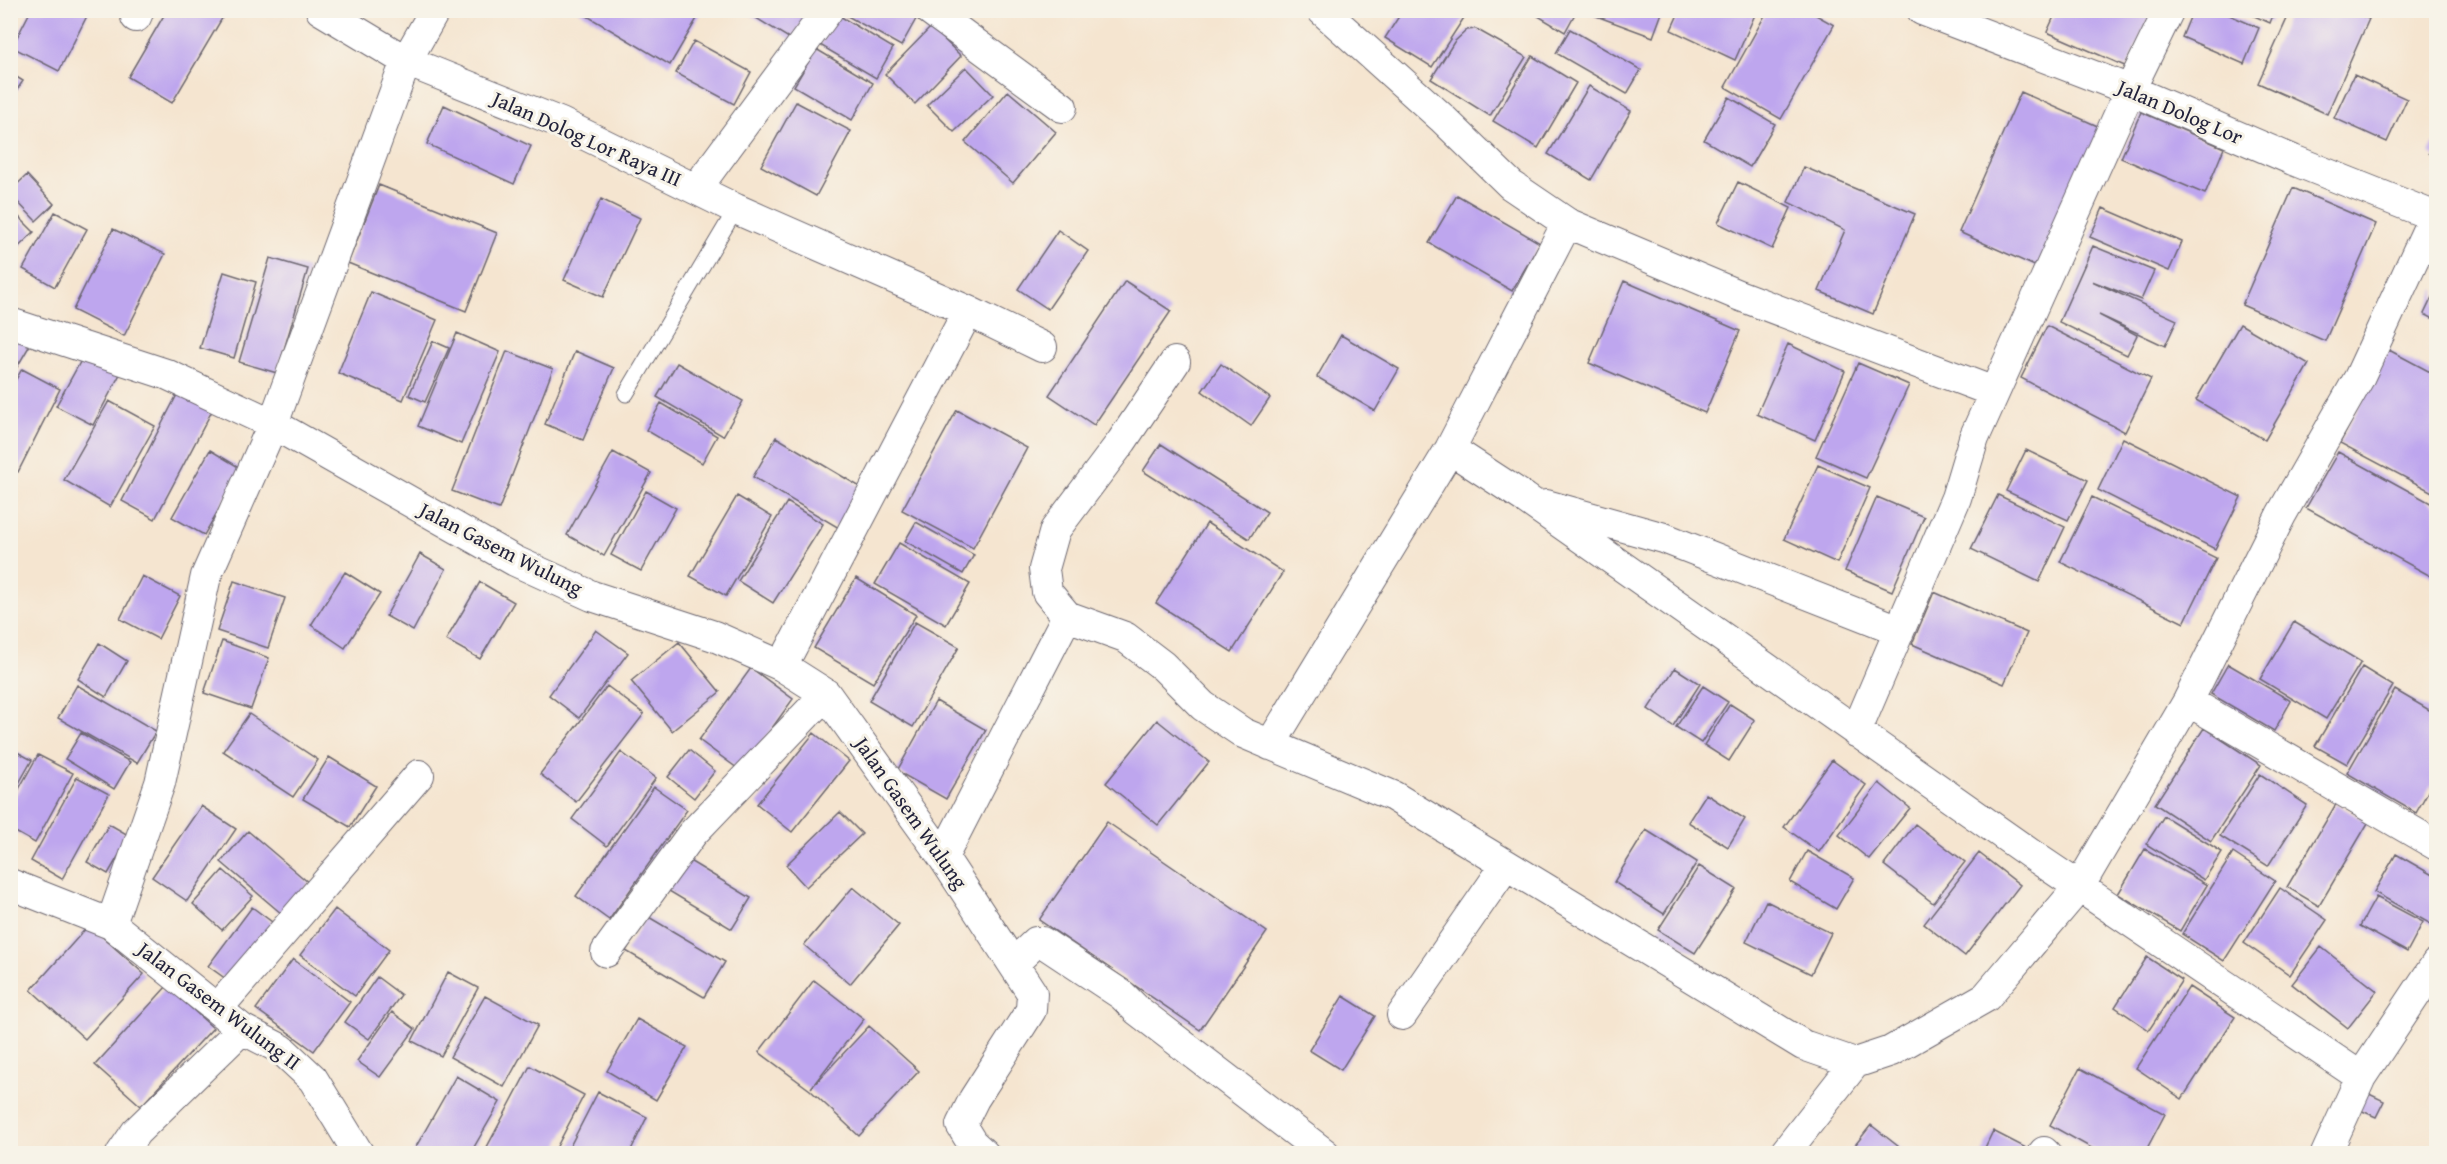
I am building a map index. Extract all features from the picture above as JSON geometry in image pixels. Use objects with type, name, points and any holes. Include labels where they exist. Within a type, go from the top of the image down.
[{"type":"street","name":"Jalan Dolog Lor Raya III","points":[[321,10],[406,61],[561,123],[696,189],[828,10]]},
{"type":"street","points":[[111,924],[160,783],[206,576],[273,424],[406,61],[435,10]]},
{"type":"street","points":[[930,10],[1062,107]]},
{"type":"street","name":"Jalan Dolog Lor","points":[[1922,10],[2130,90],[2293,160],[2435,217]]},
{"type":"street","points":[[1856,732],[1956,498],[1974,438],[2130,90],[2169,10]]},
{"type":"street","points":[[1329,13],[1511,185],[1567,223],[1738,295],[1994,392]]},
{"type":"street","points":[[696,189],[736,209],[968,311],[1042,347]]},
{"type":"street","points":[[1784,1154],[1855,1063],[1891,1051],[1986,997],[2079,887],[2188,701],[2281,515],[2359,378],[2435,217]]},
{"type":"street","points":[[1270,745],[1450,449],[1567,223]]},
{"type":"street","points":[[782,666],[968,311]]},
{"type":"street","name":"Jalan Gasem Wulung","points":[[10,323],[166,374],[273,424],[515,561],[592,596],[714,636],[782,666],[826,694],[943,857],[1032,993],[1031,1010],[974,1099],[961,1125],[972,1143],[984,1154]]},
{"type":"street","points":[[1175,362],[1122,441],[1055,530],[1044,569],[1047,592],[1067,616],[1125,638],[1163,666],[1203,706],[1243,733],[1393,796],[1803,1045],[1855,1063]]},
{"type":"street","points":[[1450,449],[1525,498],[2079,887],[2361,1077]]},
{"type":"street","points":[[1525,498],[1664,538],[1899,630]]},
{"type":"street","points":[[943,857],[1067,616]]},
{"type":"street","points":[[606,952],[692,834],[826,694]]},
{"type":"street","points":[[2188,701],[2436,845]]},
{"type":"street","points":[[217,1009],[419,775]]},
{"type":"street","points":[[1402,1015],[1506,865]]},
{"type":"street","name":"Jalan Gasem Wulung II","points":[[10,884],[111,924],[242,1029],[281,1049],[313,1079],[359,1154]]},
{"type":"street","points":[[1014,963],[1036,942],[1042,942],[1122,995],[1137,1010],[1325,1154]]},
{"type":"street","points":[[2326,1154],[2361,1077],[2436,964]]},
{"type":"street","points":[[121,1154],[136,1132],[242,1029]]},
{"type":"lane","points":[[626,394],[736,209]]},
{"type":"building","points":[[10,10],[19,10],[10,28]]},
{"type":"building","points":[[31,10],[90,10],[59,71],[12,47]]},
{"type":"building","points":[[167,10],[227,10],[172,103],[128,77]]},
{"type":"building","points":[[577,10],[702,10],[670,65]]},
{"type":"building","points":[[743,10],[809,10],[792,40]]},
{"type":"building","points":[[844,10],[918,10],[920,12],[901,46],[842,13]]},
{"type":"building","points":[[1403,10],[1469,10],[1432,67],[1385,38]]},
{"type":"building","points":[[1528,10],[1577,10],[1565,32]]},
{"type":"building","points":[[1588,10],[1663,10],[1653,37],[1588,13]]},
{"type":"building","points":[[1680,10],[1757,10],[1735,60],[1671,30]]},
{"type":"building","points":[[1768,10],[1807,10],[1834,25],[1781,119],[1725,87]]},
{"type":"building","points":[[2057,10],[2152,10],[2127,67],[2047,32]]},
{"type":"building","points":[[2193,10],[2218,10],[2259,28],[2244,64],[2182,37]]},
{"type":"building","points":[[2241,10],[2275,10],[2270,23]]},
{"type":"building","points":[[2291,10],[2349,10],[2369,19],[2327,114],[2258,83]]},
{"type":"building","points":[[838,15],[893,48],[876,78],[820,45]]},
{"type":"building","points":[[931,27],[961,56],[915,104],[885,74]]},
{"type":"building","points":[[1476,29],[1526,57],[1490,116],[1431,79],[1454,42],[1467,30]]},
{"type":"building","points":[[1570,29],[1641,70],[1627,94],[1556,53]]},
{"type":"building","points":[[694,41],[751,72],[734,104],[676,73]]},
{"type":"building","points":[[816,49],[873,83],[852,120],[794,86]]},
{"type":"building","points":[[1532,56],[1576,83],[1538,148],[1493,121]]},
{"type":"building","points":[[966,67],[993,95],[954,132],[927,105]]},
{"type":"building","points":[[10,73],[23,81],[10,100]]},
{"type":"building","points":[[2354,75],[2407,99],[2387,142],[2334,118]]},
{"type":"building","points":[[1589,86],[1631,111],[1591,180],[1548,154]]},
{"type":"building","points":[[1008,91],[1056,132],[1013,183],[965,142]]},
{"type":"building","points":[[2021,92],[2102,128],[2039,268],[1959,232]]},
{"type":"building","points":[[1729,97],[1775,124],[1750,167],[1704,140]]},
{"type":"building","points":[[796,102],[851,131],[816,196],[761,166]]},
{"type":"building","points":[[444,105],[531,146],[514,184],[427,144]]},
{"type":"building","points":[[2141,112],[2224,148],[2205,194],[2121,158]]},
{"type":"building","points":[[2436,140],[2436,158],[2429,153]]},
{"type":"building","points":[[1804,167],[1915,214],[1873,314],[1819,291],[1845,230],[1788,202]]},
{"type":"building","points":[[27,175],[54,204],[36,221],[10,194],[10,191]]},
{"type":"building","points":[[1738,182],[1791,208],[1772,249],[1718,223]]},
{"type":"building","points":[[379,185],[497,233],[466,311],[348,263]]},
{"type":"building","points":[[2293,188],[2376,224],[2325,341],[2242,305]]},
{"type":"building","points":[[1457,195],[1540,243],[1512,291],[1429,243]]},
{"type":"building","points":[[601,199],[640,218],[603,297],[564,280]]},
{"type":"building","points":[[10,208],[34,232],[10,255]]},
{"type":"building","points":[[2103,208],[2182,242],[2169,271],[2090,237]]},
{"type":"building","points":[[55,212],[87,229],[55,287],[23,269]]},
{"type":"building","points":[[113,229],[165,254],[124,336],[73,310]]},
{"type":"building","points":[[1058,230],[1088,251],[1048,309],[1018,289]]},
{"type":"building","points":[[2093,246],[2154,271],[2141,300],[2092,281],[2177,320],[2165,346],[2099,315],[2137,335],[2127,355],[2059,322]]},
{"type":"building","points":[[270,258],[308,269],[277,373],[239,362]]},
{"type":"building","points":[[224,272],[256,282],[234,358],[200,348]]},
{"type":"building","points":[[1125,281],[1171,311],[1094,425],[1049,395]]},
{"type":"building","points":[[1624,281],[1740,331],[1705,413],[1589,363]]},
{"type":"building","points":[[2436,289],[2436,320],[2424,314]]},
{"type":"building","points":[[371,292],[437,320],[403,400],[338,373]]},
{"type":"building","points":[[2240,324],[2309,364],[2265,440],[2196,400]]},
{"type":"building","points":[[2047,326],[2151,379],[2125,432],[2021,378]]},
{"type":"building","points":[[457,333],[500,352],[461,444],[418,426]]},
{"type":"building","points":[[10,334],[30,345],[10,379]]},
{"type":"building","points":[[1341,335],[1399,369],[1375,411],[1317,377]]},
{"type":"building","points":[[433,341],[449,348],[425,402],[409,395]]},
{"type":"building","points":[[1788,344],[1845,371],[1815,440],[1757,414]]},
{"type":"building","points":[[2389,350],[2436,375],[2436,494],[2340,443]]},
{"type":"building","points":[[507,351],[553,369],[499,509],[452,491]]},
{"type":"building","points":[[575,351],[614,368],[583,440],[545,424]]},
{"type":"building","points":[[84,355],[120,374],[93,425],[56,406]]},
{"type":"building","points":[[677,363],[743,401],[723,436],[657,397]]},
{"type":"building","points":[[1858,363],[1909,385],[1866,478],[1816,456]]},
{"type":"building","points":[[1221,364],[1270,398],[1251,426],[1202,391]]},
{"type":"building","points":[[22,369],[60,389],[18,472],[10,468],[10,390]]},
{"type":"building","points":[[180,389],[214,407],[155,519],[122,501]]},
{"type":"building","points":[[109,401],[155,426],[110,507],[64,480]]},
{"type":"building","points":[[661,403],[717,436],[702,463],[646,430]]},
{"type":"building","points":[[957,410],[1027,448],[973,548],[902,510]]},
{"type":"building","points":[[776,437],[867,491],[844,531],[753,477]]},
{"type":"building","points":[[2123,438],[2241,497],[2215,549],[2098,490]]},
{"type":"building","points":[[1161,444],[1267,512],[1249,539],[1143,471]]},
{"type":"building","points":[[210,450],[242,469],[204,535],[172,517]]},
{"type":"building","points":[[2026,450],[2088,480],[2068,520],[2006,491]]},
{"type":"building","points":[[613,452],[651,473],[604,556],[567,535]]},
{"type":"building","points":[[2338,452],[2436,506],[2436,579],[2306,508]]},
{"type":"building","points":[[1818,465],[1870,488],[1837,563],[1784,539]]},
{"type":"building","points":[[646,491],[676,508],[641,571],[611,555]]},
{"type":"building","points":[[1998,495],[2065,527],[2039,582],[1971,549]]},
{"type":"building","points":[[737,496],[772,517],[726,596],[690,576]]},
{"type":"building","points":[[1877,497],[1924,517],[1892,591],[1845,571]]},
{"type":"building","points":[[2092,497],[2216,558],[2184,623],[2060,562]]},
{"type":"building","points":[[787,502],[823,524],[773,603],[738,581]]},
{"type":"building","points":[[916,522],[974,555],[963,574],[905,541]]},
{"type":"building","points":[[1207,523],[1283,572],[1232,652],[1156,603]]},
{"type":"building","points":[[899,543],[970,584],[946,625],[875,584]]},
{"type":"building","points":[[420,554],[446,569],[413,631],[386,616]]},
{"type":"building","points":[[345,572],[380,594],[345,648],[311,625]]},
{"type":"building","points":[[142,576],[180,596],[158,639],[120,619]]},
{"type":"building","points":[[856,578],[916,615],[873,683],[814,648]]},
{"type":"building","points":[[234,581],[285,598],[268,648],[217,631]]},
{"type":"building","points":[[480,582],[514,602],[480,659],[446,640]]},
{"type":"building","points":[[1934,592],[2027,633],[2004,684],[1912,644]]},
{"type":"building","points":[[915,622],[959,647],[913,727],[869,701]]},
{"type":"building","points":[[2294,622],[2361,662],[2326,719],[2260,679]]},
{"type":"building","points":[[596,630],[628,653],[579,718],[549,695]]},
{"type":"building","points":[[222,641],[269,658],[251,709],[204,693]]},
{"type":"building","points":[[679,642],[720,692],[672,731],[631,681]]},
{"type":"building","points":[[99,643],[127,661],[106,697],[78,679]]},
{"type":"building","points":[[2228,664],[2291,701],[2274,731],[2211,694]]},
{"type":"building","points":[[2362,667],[2393,686],[2347,764],[2315,746]]},
{"type":"building","points":[[751,668],[793,699],[741,771],[699,740]]},
{"type":"building","points":[[1675,668],[1700,684],[1673,726],[1648,709]]},
{"type":"building","points":[[77,685],[156,731],[137,763],[58,718]]},
{"type":"building","points":[[607,686],[644,714],[576,802],[540,774]]},
{"type":"building","points":[[1703,686],[1728,702],[1701,743],[1676,727]]},
{"type":"building","points":[[2395,690],[2436,714],[2436,777],[2416,813],[2347,773]]},
{"type":"building","points":[[936,701],[986,730],[946,799],[897,771]]},
{"type":"building","points":[[1730,704],[1755,720],[1729,761],[1704,745]]},
{"type":"building","points":[[249,714],[318,760],[293,797],[223,751]]},
{"type":"building","points":[[1157,720],[1209,762],[1158,825],[1106,783]]},
{"type":"building","points":[[2204,728],[2261,765],[2211,841],[2155,804]]},
{"type":"building","points":[[81,733],[130,762],[114,789],[65,759]]},
{"type":"building","points":[[814,733],[849,761],[792,832],[757,804]]},
{"type":"building","points":[[10,748],[32,760],[10,799]]},
{"type":"building","points":[[689,750],[715,771],[694,798],[668,777]]},
{"type":"building","points":[[621,752],[656,778],[607,846],[572,819]]},
{"type":"building","points":[[38,755],[73,773],[35,843],[10,829],[10,805]]},
{"type":"building","points":[[329,757],[376,786],[350,827],[303,799]]},
{"type":"building","points":[[1832,760],[1866,785],[1819,852],[1784,827]]},
{"type":"building","points":[[2260,774],[2307,805],[2268,866],[2220,836]]},
{"type":"building","points":[[77,777],[109,794],[62,879],[31,861]]},
{"type":"building","points":[[1879,783],[1910,808],[1869,859],[1839,835]]},
{"type":"building","points":[[654,787],[687,810],[609,920],[576,896]]},
{"type":"building","points":[[1706,794],[1745,819],[1728,847],[1688,822]]},
{"type":"building","points":[[2336,804],[2368,823],[2319,906],[2287,887]]},
{"type":"building","points":[[201,806],[236,829],[187,901],[152,877]]},
{"type":"building","points":[[840,812],[862,834],[806,887],[786,865]]},
{"type":"building","points":[[2164,816],[2222,852],[2204,880],[2146,844]]},
{"type":"building","points":[[1107,822],[1267,932],[1200,1030],[1039,920]]},
{"type":"building","points":[[109,824],[130,836],[108,874],[87,862]]},
{"type":"building","points":[[1915,824],[1965,862],[1933,903],[1884,865]]},
{"type":"building","points":[[1646,830],[1697,862],[1664,914],[1614,882]]},
{"type":"building","points":[[248,831],[309,883],[282,914],[221,862]]},
{"type":"building","points":[[2145,849],[2207,885],[2180,931],[2118,894]]},
{"type":"building","points":[[1807,851],[1854,878],[1836,909],[1790,882]]},
{"type":"building","points":[[1979,853],[2020,885],[1965,956],[1924,924]]},
{"type":"building","points":[[2233,853],[2275,881],[2224,961],[2182,934]]},
{"type":"building","points":[[2396,854],[2436,877],[2436,927],[2374,892]]},
{"type":"building","points":[[683,857],[751,898],[732,929],[664,888]]},
{"type":"building","points":[[1699,866],[1736,889],[1695,953],[1658,930]]},
{"type":"building","points":[[223,870],[253,896],[222,930],[193,904]]},
{"type":"building","points":[[853,887],[899,925],[850,984],[804,945]]},
{"type":"building","points":[[2280,888],[2327,920],[2290,975],[2244,943]]},
{"type":"building","points":[[2376,897],[2423,922],[2407,952],[2360,926]]},
{"type":"building","points":[[1766,901],[1831,933],[1811,974],[1746,942]]},
{"type":"building","points":[[252,907],[276,925],[233,984],[208,966]]},
{"type":"building","points":[[335,909],[389,950],[355,996],[300,955]]},
{"type":"building","points":[[647,916],[725,962],[704,997],[626,951]]},
{"type":"building","points":[[89,925],[144,974],[85,1039],[31,990]]},
{"type":"building","points":[[2321,947],[2377,991],[2348,1028],[2292,984]]},
{"type":"building","points":[[2147,957],[2182,980],[2149,1030],[2115,1007]]},
{"type":"building","points":[[293,959],[350,1002],[314,1051],[256,1009]]},
{"type":"building","points":[[448,972],[478,988],[441,1056],[412,1041]]},
{"type":"building","points":[[377,977],[401,995],[369,1039],[345,1022]]},
{"type":"building","points":[[814,980],[864,1019],[811,1088],[869,1026],[919,1071],[859,1136],[810,1090],[759,1052]]},
{"type":"building","points":[[167,986],[213,1028],[141,1106],[95,1065]]},
{"type":"building","points":[[2189,987],[2235,1017],[2182,1099],[2136,1068]]},
{"type":"building","points":[[485,996],[538,1025],[504,1087],[450,1057]]},
{"type":"building","points":[[1343,996],[1375,1016],[1341,1070],[1309,1050]]},
{"type":"building","points":[[392,1012],[415,1029],[380,1077],[357,1061]]},
{"type":"building","points":[[637,1019],[687,1047],[656,1100],[607,1071]]},
{"type":"building","points":[[530,1066],[584,1095],[553,1154],[499,1154],[487,1147]]},
{"type":"building","points":[[2080,1068],[2165,1114],[2144,1154],[2102,1154],[2050,1125]]},
{"type":"building","points":[[456,1076],[500,1102],[470,1154],[416,1154],[413,1152]]},
{"type":"building","points":[[598,1092],[647,1117],[629,1154],[566,1154]]},
{"type":"building","points":[[2365,1092],[2384,1101],[2376,1117],[2358,1109]]},
{"type":"building","points":[[1871,1125],[1908,1154],[1848,1154]]},
{"type":"building","points":[[1993,1131],[2032,1151],[2031,1154],[1982,1154]]}]
